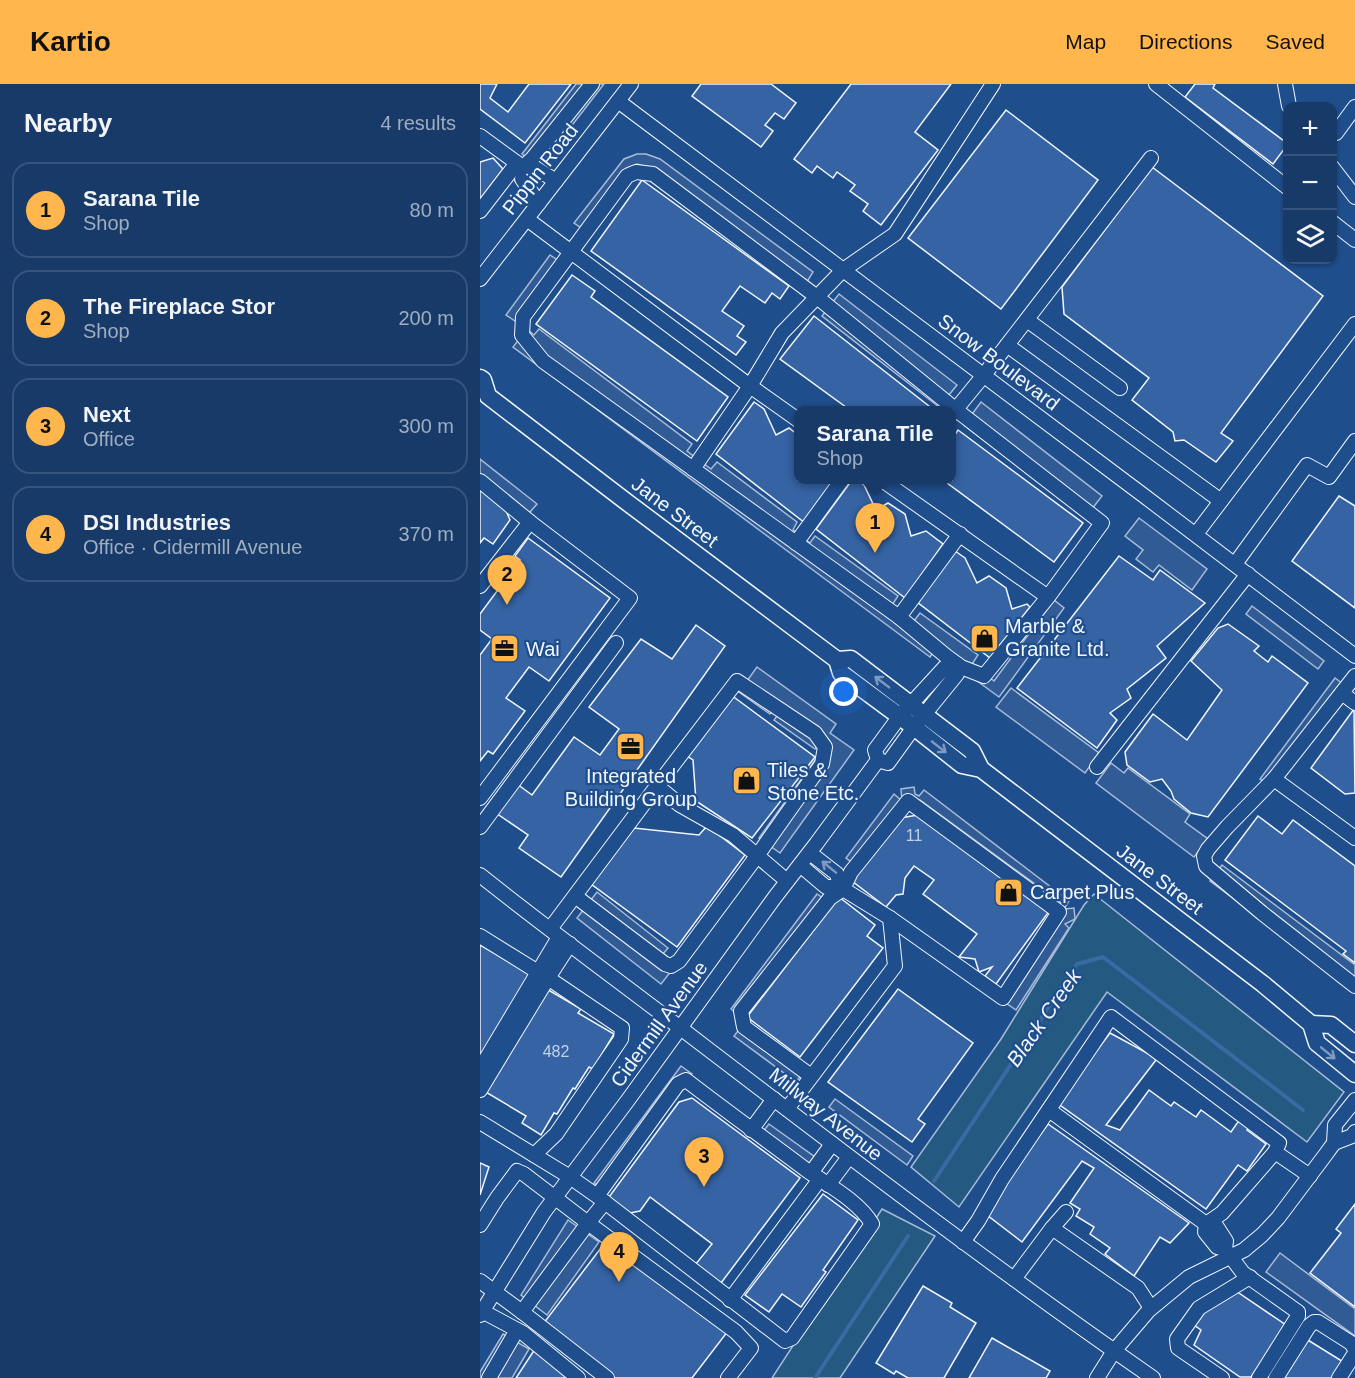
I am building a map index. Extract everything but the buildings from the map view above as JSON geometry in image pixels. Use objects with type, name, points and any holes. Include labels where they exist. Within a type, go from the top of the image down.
[{"type":"main road","name":"Jane Street","points":[[480,378],[483,380],[484,396],[837,660],[841,673],[905,710],[919,721],[962,765],[981,769],[1263,984],[1311,1024],[1317,1043],[1355,1074]]},
{"type":"main road","name":"Jane Street","points":[[1311,1024],[1331,1025],[1355,1044]]},
{"type":"street","points":[[480,211],[521,167],[532,159],[592,84]]},
{"type":"street","name":"Pippin Road","points":[[480,279],[631,84]]},
{"type":"street","points":[[693,469],[750,386],[782,333],[843,270],[895,234],[993,84]]},
{"type":"street","points":[[1156,84],[1283,185]]},
{"type":"street","points":[[1285,84],[1288,102]]},
{"type":"street","name":"Snow Boulevard","points":[[618,100],[1355,656]]},
{"type":"street","points":[[1337,133],[1355,107]]},
{"type":"street","points":[[480,136],[521,167],[532,166],[556,181]]},
{"type":"street","points":[[956,408],[1151,158]]},
{"type":"street","points":[[521,167],[522,179],[539,203]]},
{"type":"street","points":[[946,406],[817,297],[653,174],[636,172],[627,176],[523,317],[522,335],[543,361],[899,617],[957,664],[984,676],[1048,597],[1102,523],[956,414]]},
{"type":"street","points":[[1337,174],[1355,197]]},
{"type":"street","points":[[526,219],[794,417]]},
{"type":"street","points":[[1337,226],[1355,240]]},
{"type":"street","points":[[1027,320],[1120,388]]},
{"type":"street","points":[[1196,534],[1355,324]]},
{"type":"street","points":[[1007,345],[1221,501]]},
{"type":"street","points":[[1235,564],[1308,465],[1329,477],[1355,441]]},
{"type":"street","points":[[480,481],[630,598],[480,798]]},
{"type":"street","points":[[796,543],[839,484]]},
{"type":"street","points":[[898,484],[960,534],[1048,597]]},
{"type":"street","points":[[480,586],[530,522]]},
{"type":"street","points":[[899,617],[960,534]]},
{"type":"street","points":[[1097,767],[1248,574]]},
{"type":"street","points":[[480,826],[616,643]]},
{"type":"street","points":[[905,710],[945,667],[957,664]]},
{"type":"street","points":[[919,721],[957,674],[957,664]]},
{"type":"street","points":[[1355,676],[1274,779],[1227,827],[1204,856],[1206,866],[1355,986]]},
{"type":"street","points":[[480,1090],[543,975],[575,896],[737,681],[815,734],[825,747],[822,764],[758,856],[679,961],[671,966],[665,964],[575,896]]},
{"type":"street","points":[[1342,693],[1355,703]]},
{"type":"street","name":"Cidermill Avenue","points":[[878,760],[875,750],[905,710]]},
{"type":"street","name":"Cidermill Avenue","points":[[878,760],[888,763],[919,721]]},
{"type":"street","name":"Cidermill Avenue","points":[[481,1312],[538,1220],[878,760]]},
{"type":"street","points":[[1274,779],[1355,838]]},
{"type":"street","points":[[657,786],[680,805],[733,835],[787,881]]},
{"type":"street","points":[[800,865],[826,886],[841,888],[890,918],[1003,998],[1059,912],[908,801],[851,872],[841,888],[830,897],[741,1011],[744,1027],[811,1076]]},
{"type":"street","points":[[810,853],[837,874],[841,888]]},
{"type":"street","name":"Millway Avenue","points":[[480,875],[849,1157],[1014,1279],[1154,1378]]},
{"type":"street","points":[[787,1109],[895,966],[890,918]]},
{"type":"street","points":[[480,936],[622,1028],[621,1039],[556,1134],[534,1155]]},
{"type":"street","points":[[480,1069],[543,975]]},
{"type":"street","points":[[963,1242],[1002,1179],[1111,1017],[1279,1143],[1275,1152],[1222,1213],[1206,1224],[1205,1233],[1227,1253],[1243,1273],[1298,1312],[1298,1316],[1259,1378]]},
{"type":"street","points":[[480,1122],[570,1177],[601,1199],[785,1341],[792,1338],[872,1224],[866,1214],[686,1080],[678,1084],[601,1199],[588,1224],[522,1312]]},
{"type":"street","points":[[751,1130],[774,1099]]},
{"type":"street","points":[[1334,1143],[1335,1125],[1355,1100]]},
{"type":"street","points":[[1049,1110],[1206,1224]]},
{"type":"street","points":[[1097,1378],[1114,1351],[1151,1308],[1189,1277],[1227,1253],[1244,1250],[1278,1218],[1334,1143],[1352,1136],[1355,1132]]},
{"type":"street","points":[[820,1179],[832,1144]]},
{"type":"street","points":[[1275,1152],[1310,1176]]},
{"type":"street","points":[[730,1299],[820,1179],[849,1157]]},
{"type":"street","points":[[480,1226],[517,1171],[524,1174],[588,1224],[736,1332],[751,1348],[728,1378]]},
{"type":"street","points":[[1014,1279],[1066,1212]]},
{"type":"street","points":[[1052,1228],[1138,1288],[1151,1308]]},
{"type":"street","points":[[1222,1378],[1178,1348],[1177,1339],[1199,1308],[1250,1278]]},
{"type":"street","points":[[480,1281],[607,1378]]},
{"type":"street","points":[[481,1312],[523,1333],[578,1378]]},
{"type":"street","points":[[1276,1378],[1309,1326],[1314,1322],[1318,1322],[1351,1343],[1355,1351],[1339,1378]]},
{"type":"street","points":[[489,1378],[517,1330]]},
{"type":"shaded area","points":[[576,84],[604,84],[539,168],[522,154]]},
{"type":"shaded area","points":[[637,154],[646,154],[660,159],[813,272],[805,285],[656,169],[637,164],[626,168],[583,229],[574,223],[624,159]]},
{"type":"shaded area","points":[[550,255],[559,261],[515,321],[506,315]]},
{"type":"shaded area","points":[[839,294],[957,385],[938,406],[822,316]]},
{"type":"shaded area","points":[[527,329],[534,335],[539,329],[692,444],[687,451],[711,469],[717,462],[797,522],[793,530],[810,543],[815,536],[898,596],[892,605],[914,621],[920,613],[978,655],[972,664],[994,681],[1054,600],[1064,608],[999,697],[935,650],[930,657],[513,347]]},
{"type":"shaded area","points":[[981,402],[1102,496],[1085,518],[964,425]]},
{"type":"shaded area","points":[[480,459],[537,504],[524,519],[480,485]]},
{"type":"shaded area","points":[[1139,518],[1207,569],[1192,590],[1159,565],[1153,572],[1136,559],[1143,550],[1125,536]]},
{"type":"shaded area","points":[[1252,606],[1324,661],[1318,669],[1246,614]]},
{"type":"shaded area","points":[[757,667],[836,724],[830,733],[854,750],[780,853],[759,838],[825,746],[820,742],[815,749],[774,720],[780,712],[775,708],[770,714],[739,692]]},
{"type":"shaded area","points":[[1335,678],[1347,687],[1272,788],[1260,779]]},
{"type":"shaded area","points":[[1011,688],[1099,753],[1085,773],[996,707]]},
{"type":"shaded area","points":[[1111,763],[1124,773],[1128,768],[1190,814],[1185,822],[1208,839],[1194,857],[1096,783]]},
{"type":"shaded area","points":[[914,787],[915,794],[919,796],[924,790],[1069,901],[1064,909],[1074,908],[1075,919],[1065,924],[1069,928],[1016,1010],[1006,1003],[1061,920],[1061,903],[920,800],[897,807],[854,864],[846,858],[894,794],[902,801],[901,789]]},
{"type":"shaded area","points":[[1222,865],[1355,965],[1355,989],[1210,881]]},
{"type":"shaded area","points":[[597,892],[668,948],[662,955],[676,965],[661,984],[577,918]]},
{"type":"shaded area","points":[[817,894],[826,900],[739,1016],[731,1009]]},
{"type":"shaded area","points":[[1094,894],[1344,1092],[1307,1142],[1107,992],[959,1207],[911,1167],[1001,1039],[1084,905]]},
{"type":"shaded area","points":[[741,1027],[803,1073],[796,1082],[734,1036]]},
{"type":"shaded area","points":[[681,1066],[692,1074],[606,1191],[594,1183]]},
{"type":"shaded area","points":[[835,1099],[913,1156],[907,1165],[829,1107]]},
{"type":"shaded area","points":[[769,1124],[815,1157],[808,1166],[762,1133]]},
{"type":"shaded area","points":[[882,1209],[935,1236],[840,1378],[772,1378]]},
{"type":"shaded area","points":[[568,1220],[599,1242],[547,1315],[521,1295]]},
{"type":"shaded area","points":[[1280,1253],[1355,1309],[1355,1336],[1266,1272]]},
{"type":"shaded area","points":[[503,1334],[529,1349],[512,1378],[480,1378],[480,1372]]},
{"type":"waterway","name":"Black Creek","points":[[934,1181],[1077,964],[1103,957],[1303,1110]]},
{"type":"waterway","name":"Black Creek","points":[[815,1378],[908,1236]]},
{"type":"place","name":"Sarana Tile","points":[[875,553]]},
{"type":"place","name":"The Fireplace Stor","points":[[507,605]]},
{"type":"place","name":"Marble & Granite Ltd.","points":[[984,638]]},
{"type":"place","name":"Wai","points":[[505,649]]},
{"type":"place","name":"Integrated Building Group","points":[[631,746]]},
{"type":"place","name":"Tiles & Stone Etc.","points":[[746,781]]},
{"type":"place","name":"Carpet Plus","points":[[1009,892]]},
{"type":"place","name":"Next","points":[[704,1187]]},
{"type":"place","name":"DSI Industries","points":[[619,1282]]}]
